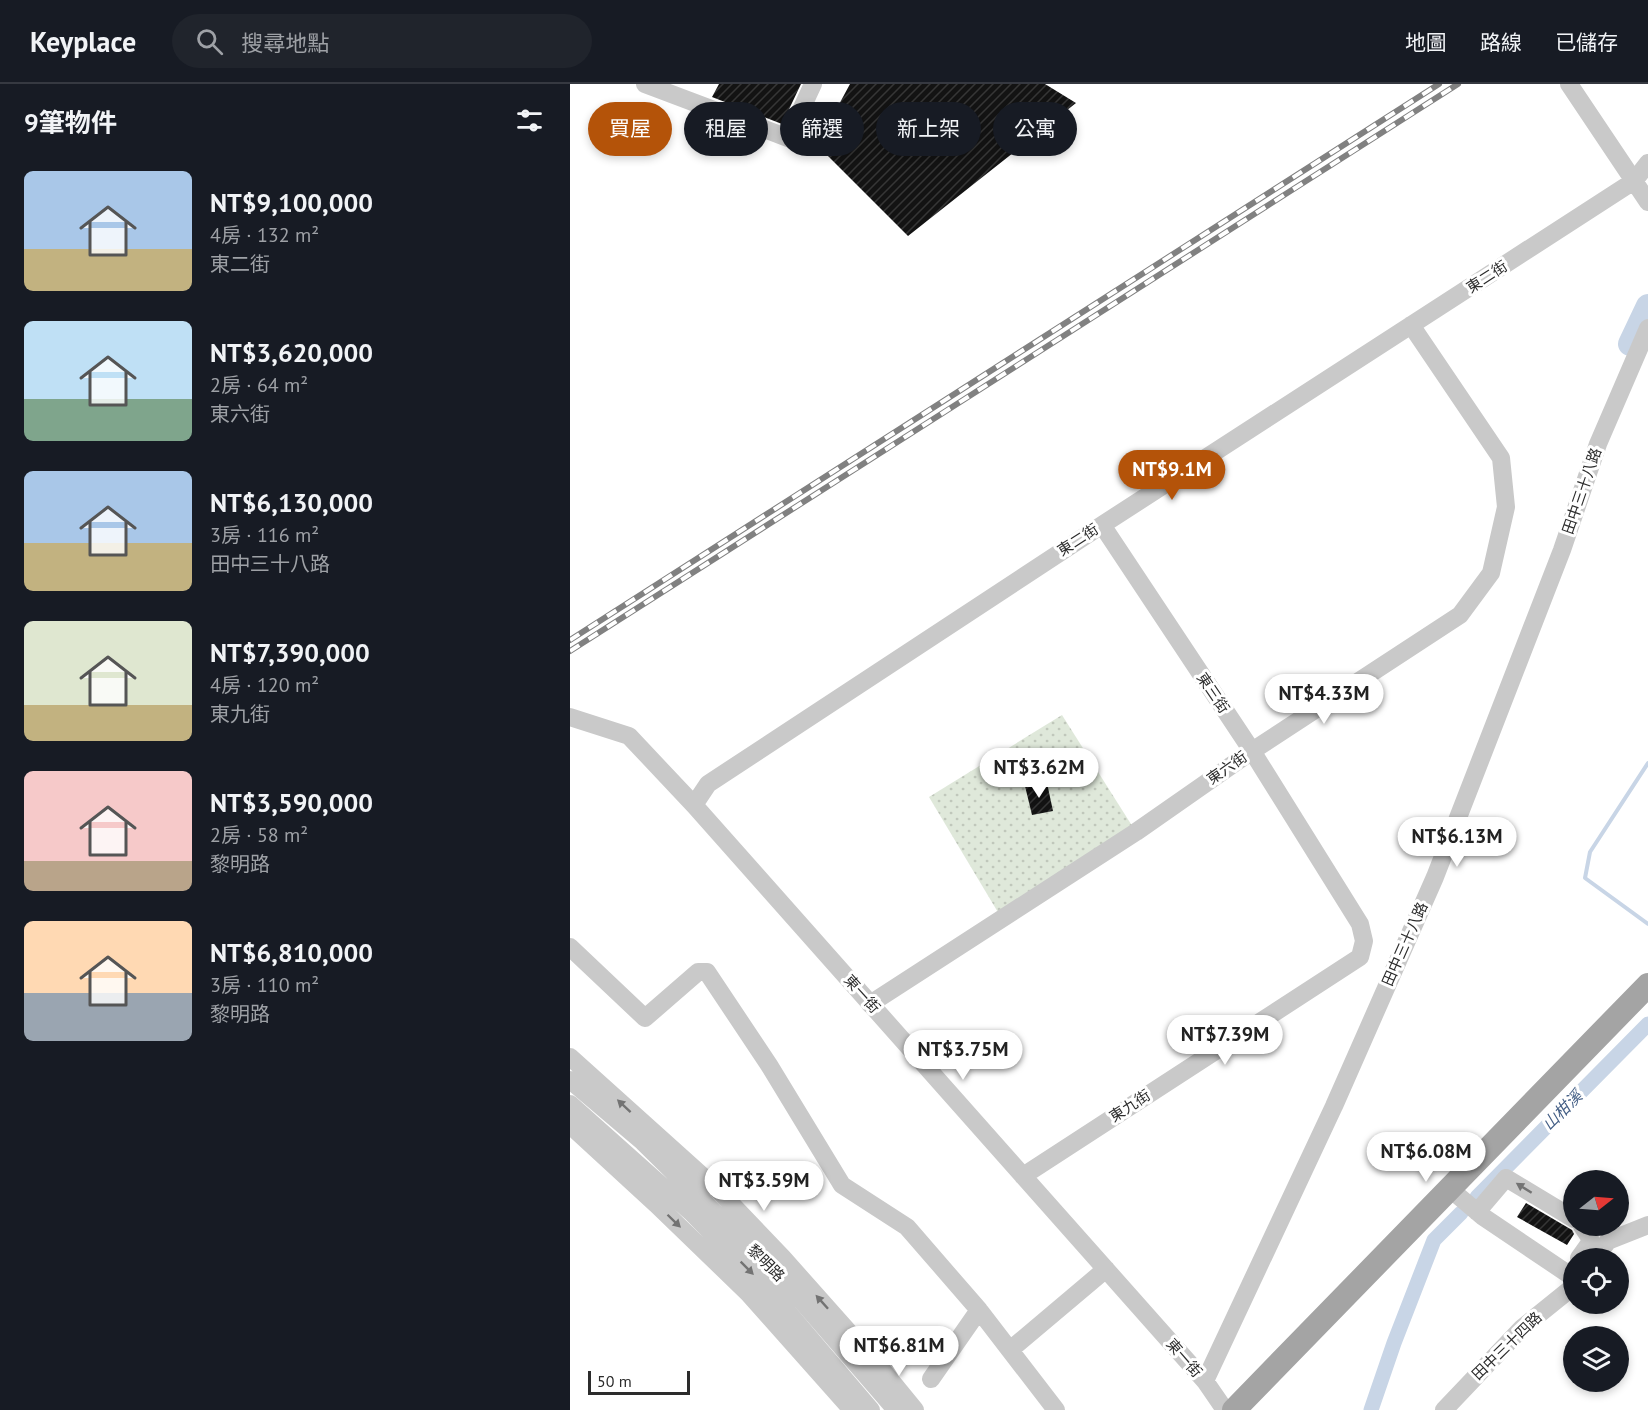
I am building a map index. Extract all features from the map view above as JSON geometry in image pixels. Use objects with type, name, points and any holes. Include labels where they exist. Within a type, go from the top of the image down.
[{"type":"main road","points":[[1234,1410],[1648,985]]},
{"type":"street","points":[[645,84],[788,138],[813,84]]},
{"type":"street","points":[[1569,84],[1648,202]]},
{"type":"street","name":"東二街","points":[[694,805],[708,784],[1102,525],[1634,181],[1648,163]]},
{"type":"street","name":"東六街","points":[[870,1004],[1136,832],[1252,751],[1460,615],[1491,573],[1506,507],[1501,458],[1411,325]]},
{"type":"street","name":"田中三十八路","points":[[1205,1381],[1334,1106],[1435,877],[1562,550],[1598,444],[1648,328]]},
{"type":"street","name":"東三街","points":[[1102,525],[1252,751],[1360,924]]},
{"type":"street","name":"東一街","points":[[570,717],[629,736],[694,805],[1106,1269],[1205,1381],[1225,1410]]},
{"type":"street","name":"東九街","points":[[1023,1176],[1360,957],[1364,941],[1360,924]]},
{"type":"street","points":[[570,947],[645,1018],[698,972],[707,972],[769,1065],[842,1185],[907,1227],[980,1310],[1056,1410]]},
{"type":"street","points":[[570,1057],[646,1136]]},
{"type":"street","points":[[570,1080],[719,1191],[879,1365],[906,1407]]},
{"type":"street","name":"黎明路","points":[[570,1104],[691,1212],[774,1296],[871,1410]]},
{"type":"street","points":[[570,1125],[748,1293],[852,1410]]},
{"type":"street","name":"黎明路","points":[[646,1136],[673,1172],[789,1286],[875,1385],[906,1407]]},
{"type":"street","points":[[614,1141],[656,1204]]},
{"type":"street","points":[[1477,1212],[1506,1178],[1563,1213]]},
{"type":"street","points":[[1449,1188],[1477,1212],[1563,1270]]},
{"type":"street","points":[[1602,1248],[1608,1240],[1648,1226]]},
{"type":"street","points":[[1010,1350],[1106,1269]]},
{"type":"street","name":"田中三十四路","points":[[1444,1410],[1563,1285]]},
{"type":"street","points":[[931,1379],[980,1310]]},
{"type":"street","points":[[832,1388],[862,1410]]},
{"type":"shaded area","points":[[1062,715],[1136,832],[1002,919],[929,797]]},
{"type":"building","points":[[719,84],[801,84],[792,102],[780,102],[780,123],[768,119],[768,102],[725,102],[712,97]]},
{"type":"building","points":[[850,84],[1045,84],[1074,102],[993,102],[993,156],[1009,156],[908,236],[828,156],[864,156],[864,102],[840,102]]},
{"type":"building","points":[[1047,783],[1053,811],[1032,815],[1025,786]]},
{"type":"building","points":[[1526,1203],[1563,1225],[1563,1236],[1573,1236],[1567,1245],[1517,1217]]},
{"type":"waterway","points":[[1630,344],[1648,306]]},
{"type":"waterway","points":[[1648,763],[1590,852],[1585,878],[1648,924]]},
{"type":"waterway","name":"山柑溪","points":[[1477,1197],[1648,1024]]},
{"type":"waterway","name":"山柑溪","points":[[1371,1410],[1434,1240],[1461,1213]]},
{"type":"railway","points":[[570,640],[1439,84]]},
{"type":"railway","points":[[570,651],[1458,84]]}]
